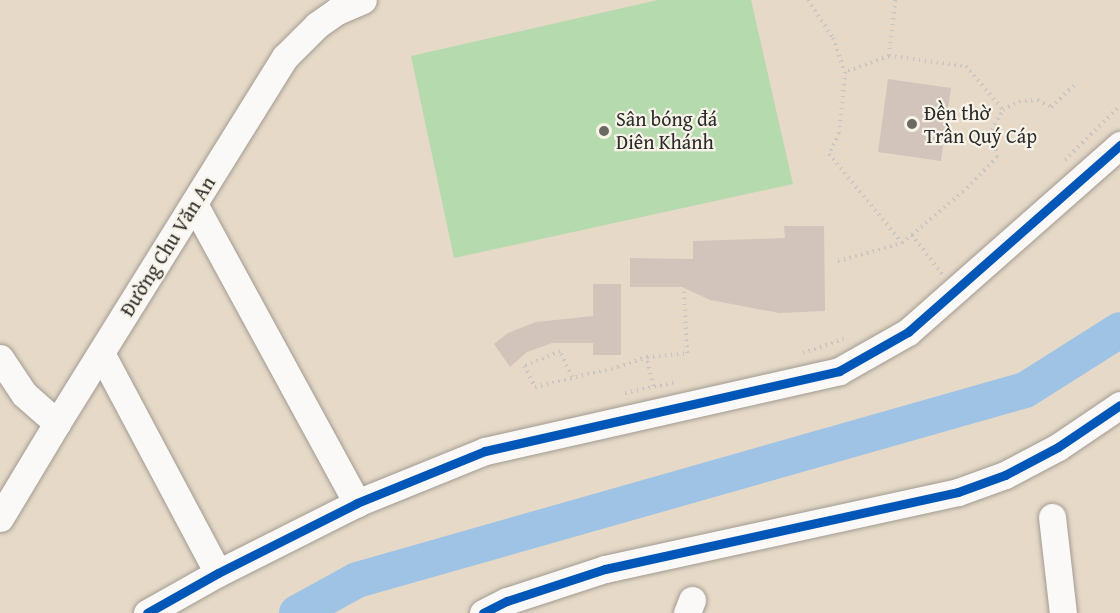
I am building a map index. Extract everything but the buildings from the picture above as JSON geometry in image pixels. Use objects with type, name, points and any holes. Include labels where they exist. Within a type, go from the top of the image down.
[{"type":"street","name":"Đường Chu Văn An","points":[[0,518],[285,57],[317,25],[337,10],[363,0]]},
{"type":"street","points":[[147,613],[218,573],[357,503],[485,451],[839,371],[908,332],[1120,145]]},
{"type":"street","points":[[194,204],[357,503]]},
{"type":"street","points":[[101,353],[218,573]]},
{"type":"street","points":[[0,358],[24,394],[57,423]]},
{"type":"street","points":[[483,613],[507,601],[605,569],[958,492],[1005,475],[1058,447],[1120,405]]},
{"type":"street","points":[[1052,517],[1063,613]]},
{"type":"path","points":[[808,0],[833,38],[845,72],[839,133],[829,154],[902,243]]},
{"type":"path","points":[[889,57],[895,0]]},
{"type":"path","points":[[845,72],[889,57],[966,66],[1003,110]]},
{"type":"path","points":[[838,261],[902,243],[967,188],[997,157],[992,130],[1003,110],[1019,101],[1038,100],[1051,107],[1076,84]]},
{"type":"path","points":[[1059,165],[1120,106]]},
{"type":"path","points":[[912,235],[944,277],[952,269]]},
{"type":"path","points":[[572,377],[560,351],[524,366],[535,387],[618,368],[647,357],[687,353],[682,260]]},
{"type":"path","points":[[800,354],[855,336]]},
{"type":"path","points":[[647,357],[653,386]]},
{"type":"path","points":[[620,394],[687,380]]},
{"type":"green space","name":"Sân bóng đá Diên Khánh","points":[[658,0],[751,0],[793,184],[454,258],[411,56]]},
{"type":"waterway","points":[[297,613],[357,580],[1025,390],[1120,330]]},
{"type":"cycle path","points":[[147,613],[218,573],[357,503],[485,451],[839,371],[908,332],[1120,145]]},
{"type":"cycle path","points":[[483,613],[507,601],[605,569],[958,492],[1005,475],[1058,447],[1120,405]]},
{"type":"place","name":"Đền thờ Trần Quý Cáp","points":[[912,124]]},
{"type":"place","name":"Sân bóng đá Diên Khánh","points":[[604,131]]}]
